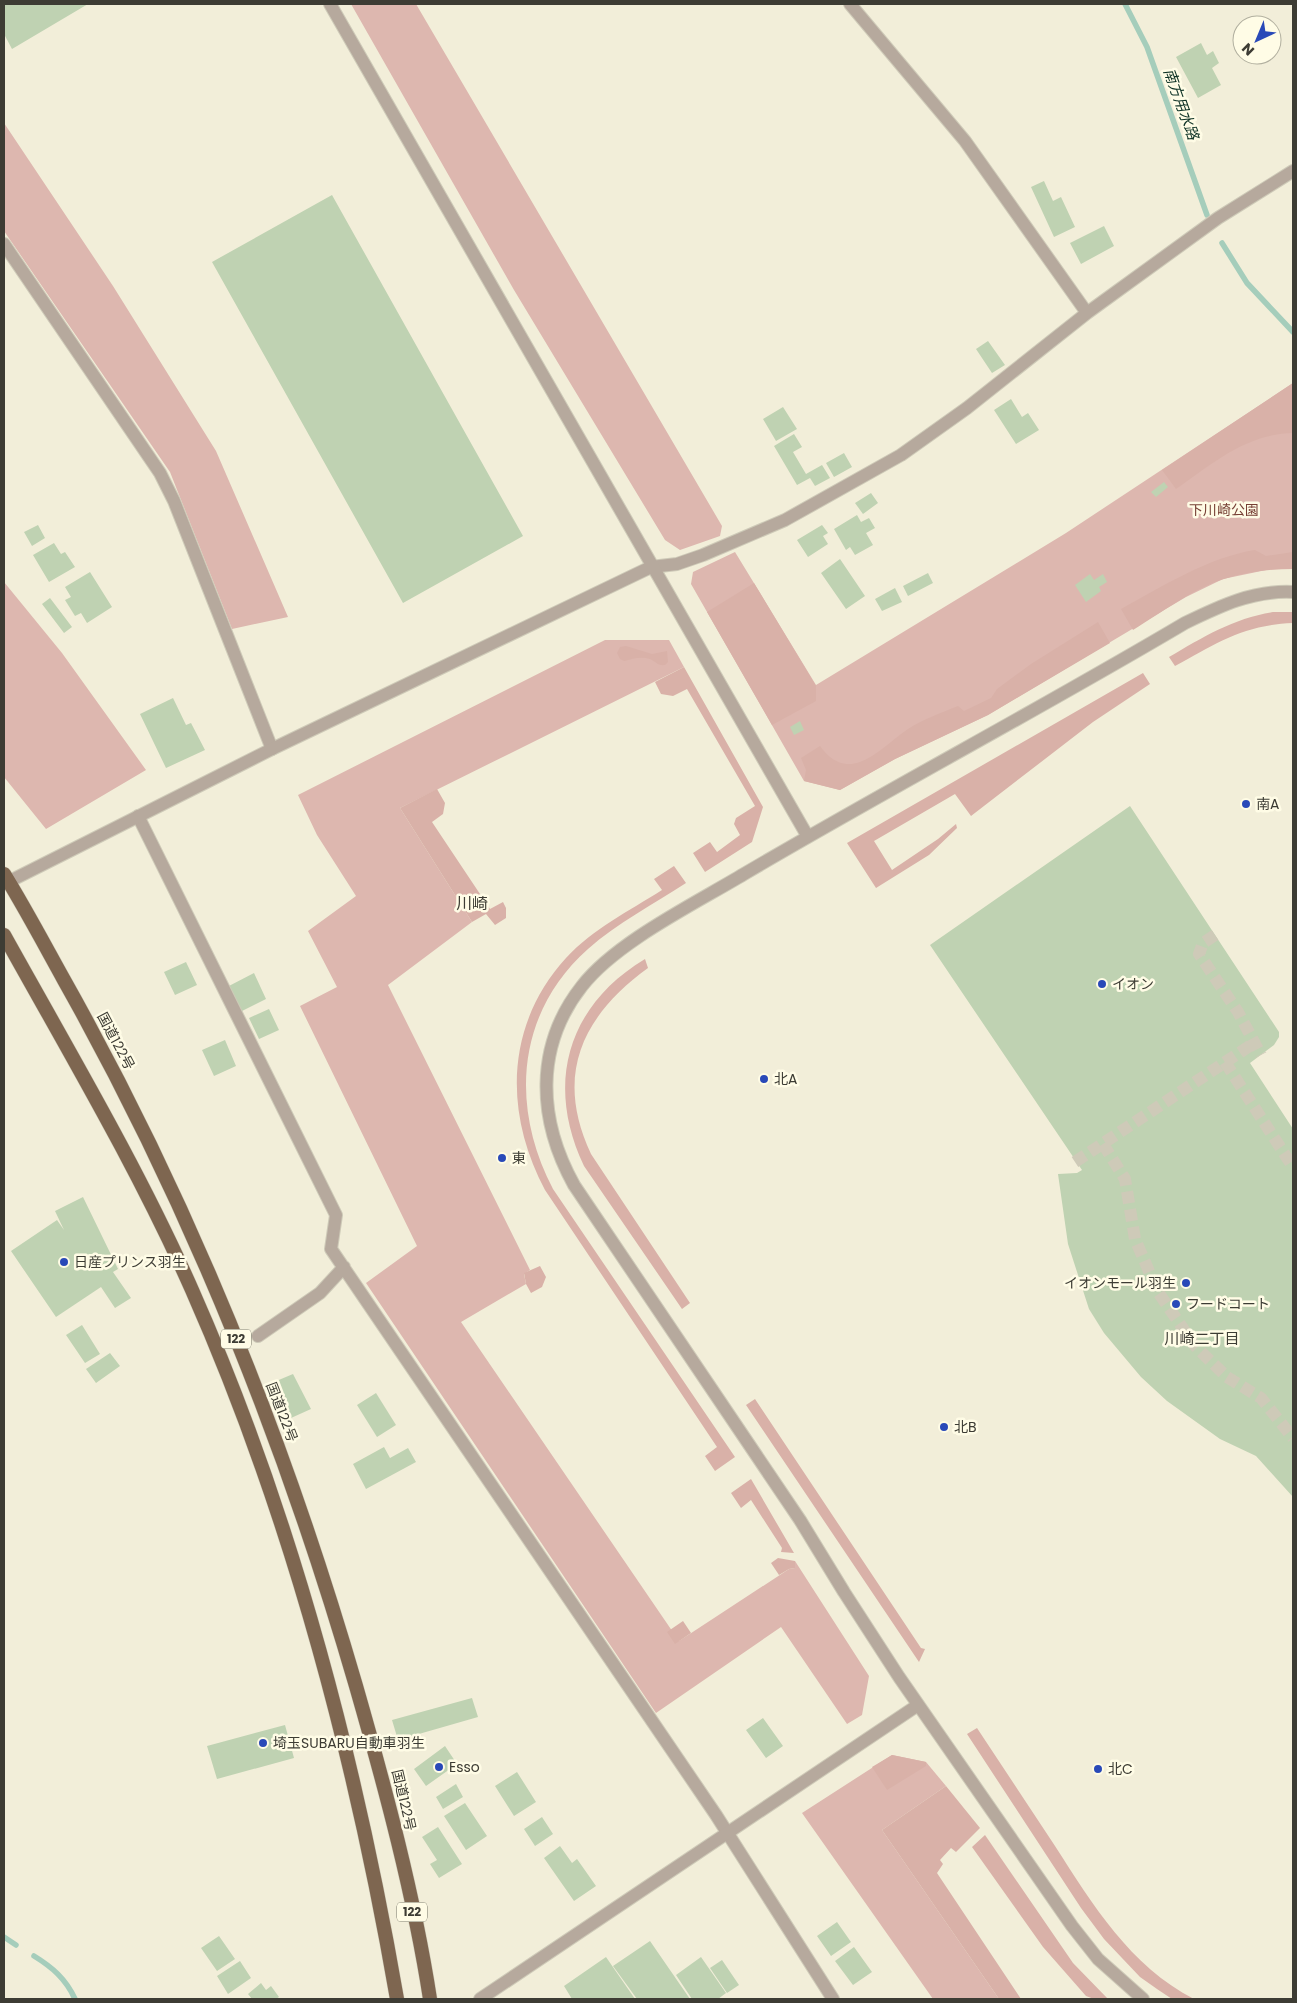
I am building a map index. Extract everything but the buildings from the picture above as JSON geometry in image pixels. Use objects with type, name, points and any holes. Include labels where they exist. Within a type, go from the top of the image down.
[{"type":"highway","name":"国道122号","points":[[5,880],[98,1042],[165,1172],[274,1435],[329,1596],[379,1766],[420,1946],[430,1999]]},
{"type":"highway","name":"122","points":[[4,935],[66,1045],[153,1210],[192,1290],[258,1456],[297,1569],[331,1689],[363,1830],[397,1999]]},
{"type":"street","points":[[330,4],[651,567],[808,837]]},
{"type":"street","points":[[850,4],[965,140],[1087,313]]},
{"type":"street","points":[[5,880],[651,567],[677,564],[703,555],[785,520],[901,455],[967,408],[1087,313],[1238,204],[1293,171]]},
{"type":"street","points":[[4,244],[160,473],[174,501],[272,749]]},
{"type":"street","points":[[1143,1999],[1112,1973],[1083,1942],[918,1705],[844,1592],[800,1520],[574,1185],[561,1161],[552,1136],[545,1098],[549,1056],[554,1037],[572,1001],[593,974],[626,946],[808,837],[1185,623],[1246,597],[1268,592],[1293,592]]},
{"type":"street","points":[[138,816],[336,1215],[331,1238],[332,1249],[616,1667],[727,1834],[833,1999]]},
{"type":"street","points":[[258,1336],[320,1293],[344,1267]]},
{"type":"street","points":[[480,1999],[918,1705]]},
{"type":"green space","points":[[351,4],[416,4],[722,526],[720,536],[680,550],[665,540],[514,290]]},
{"type":"green space","points":[[4,123],[113,286],[216,451],[288,617],[232,629],[170,472],[4,231]]},
{"type":"green space","name":"下川崎公園","points":[[1293,383],[1293,569],[1271,569],[1223,579],[1186,597],[988,715],[895,759],[840,790],[804,781],[691,584],[693,572],[735,552],[816,685],[1066,533]]},
{"type":"green space","points":[[4,582],[62,653],[146,770],[46,829],[4,777]]},
{"type":"green space","points":[[605,640],[669,640],[684,667],[400,808],[472,922],[388,985],[530,1270],[524,1274],[526,1284],[461,1322],[679,1641],[789,1569],[795,1568],[795,1561],[869,1676],[862,1715],[847,1724],[781,1627],[656,1713],[366,1283],[417,1246],[300,1006],[337,987],[308,931],[356,896],[317,835],[298,795]]},
{"type":"green space","points":[[892,1755],[926,1762],[946,1786],[882,1830],[999,1999],[933,1999],[802,1813]]},
{"type":"shaded area","points":[[1293,383],[1293,433],[1276,435],[1245,444],[1217,460],[1176,489],[1162,470]]},
{"type":"shaded area","points":[[1255,550],[1266,556],[1293,552],[1293,569],[1249,573],[1212,583],[1133,630],[1121,609],[1203,566],[1220,559]]},
{"type":"shaded area","points":[[754,583],[816,686],[816,701],[772,725],[707,612]]},
{"type":"shaded area","points":[[1273,612],[1293,612],[1293,623],[1275,624],[1245,631],[1175,666],[1169,657],[1232,624]]},
{"type":"shaded area","points":[[1098,622],[1110,643],[988,715],[895,759],[840,790],[804,781],[806,770],[801,758],[820,746],[831,758],[842,763],[854,764],[865,760],[876,754],[908,729],[932,716],[958,706],[964,711],[991,698],[997,689],[1031,664]]},
{"type":"shaded area","points":[[626,646],[652,654],[667,651],[668,662],[665,665],[661,665],[650,659],[643,658],[624,661],[620,659],[617,653],[620,647]]},
{"type":"shaded area","points":[[684,667],[763,807],[752,842],[705,872],[693,853],[710,842],[717,852],[740,835],[734,824],[736,818],[755,806],[687,689],[673,696],[661,694],[655,682]]},
{"type":"shaded area","points":[[1143,673],[1150,684],[1093,722],[971,816],[955,794],[874,841],[892,870],[938,839],[956,824],[957,828],[929,855],[876,888],[847,843]]},
{"type":"shaded area","points":[[437,789],[445,803],[443,814],[432,822],[490,909],[503,902],[506,908],[506,918],[495,925],[486,914],[472,922],[400,808]]},
{"type":"shaded area","points":[[674,866],[686,883],[623,922],[588,949],[564,974],[546,1002],[534,1031],[527,1062],[526,1094],[530,1126],[539,1158],[553,1189],[735,1457],[715,1471],[705,1456],[717,1447],[545,1190],[532,1161],[522,1131],[518,1100],[517,1070],[522,1041],[531,1012],[546,984],[566,958],[588,938],[662,890],[654,879]]},
{"type":"shaded area","points":[[645,959],[648,968],[606,1006],[591,1027],[581,1049],[575,1073],[575,1098],[580,1125],[591,1154],[690,1303],[682,1309],[584,1166],[572,1135],[566,1106],[566,1077],[571,1049],[581,1024],[597,1000],[618,978]]},
{"type":"shaded area","points":[[540,1266],[546,1277],[542,1287],[531,1293],[526,1284],[524,1273]]},
{"type":"shaded area","points":[[755,1399],[921,1648],[925,1649],[919,1662],[746,1405]]},
{"type":"shaded area","points":[[751,1479],[794,1553],[781,1552],[782,1548],[751,1500],[741,1508],[731,1493]]},
{"type":"shaded area","points":[[778,1558],[795,1561],[795,1568],[779,1575],[771,1563]]},
{"type":"shaded area","points":[[683,1621],[691,1633],[675,1644],[667,1632]]},
{"type":"shaded area","points":[[977,1728],[1084,1890],[1115,1932],[1132,1952],[1151,1969],[1171,1985],[1194,1999],[1172,1999],[1157,1989],[1140,1977],[1104,1939],[1081,1908],[967,1734]]},
{"type":"shaded area","points":[[892,1755],[926,1762],[926,1766],[887,1790],[872,1767]]},
{"type":"shaded area","points":[[946,1786],[980,1828],[956,1852],[951,1848],[940,1860],[943,1864],[937,1873],[1021,1999],[999,1999],[882,1830]]},
{"type":"shaded area","points":[[985,1835],[1073,1963],[1108,1999],[1094,1999],[1086,1996],[1043,1947],[972,1847]]},
{"type":"waterway","name":"南方用水路","points":[[1125,4],[1147,47],[1207,215]]},
{"type":"waterway","name":"南方用水路","points":[[1222,243],[1247,283],[1293,332]]},
{"type":"waterway","points":[[4,1937],[16,1945]]},
{"type":"waterway","points":[[34,1956],[58,1974],[75,1999]]},
{"type":"tunnel","points":[[1215,935],[1203,943],[1199,954],[1238,1012],[1261,1055]]},
{"type":"tunnel","points":[[1075,1162],[1254,1043]]},
{"type":"tunnel","points":[[1225,1062],[1293,1167]]},
{"type":"tunnel","points":[[1103,1144],[1125,1179],[1135,1239],[1158,1292],[1195,1346],[1227,1377],[1261,1398],[1293,1438]]},
{"type":"place","name":"南A","points":[[1246,804]]},
{"type":"place","name":"イオン","points":[[1102,984]]},
{"type":"place","name":"北A","points":[[764,1079]]},
{"type":"place","name":"東","points":[[502,1158]]},
{"type":"place","name":"日産プリンス羽生","points":[[64,1262]]},
{"type":"place","name":"イオンモール羽生","points":[[1186,1283]]},
{"type":"place","name":"フードコート","points":[[1176,1304]]},
{"type":"place","name":"北B","points":[[944,1427]]},
{"type":"place","name":"埼玉SUBARU自動車羽生","points":[[263,1743]]},
{"type":"place","name":"Esso","points":[[439,1767]]},
{"type":"place","name":"北C","points":[[1098,1769]]},
{"type":"district","name":"川崎","points":[[472,903]]},
{"type":"district","name":"川崎二丁目","points":[[1202,1339]]}]
